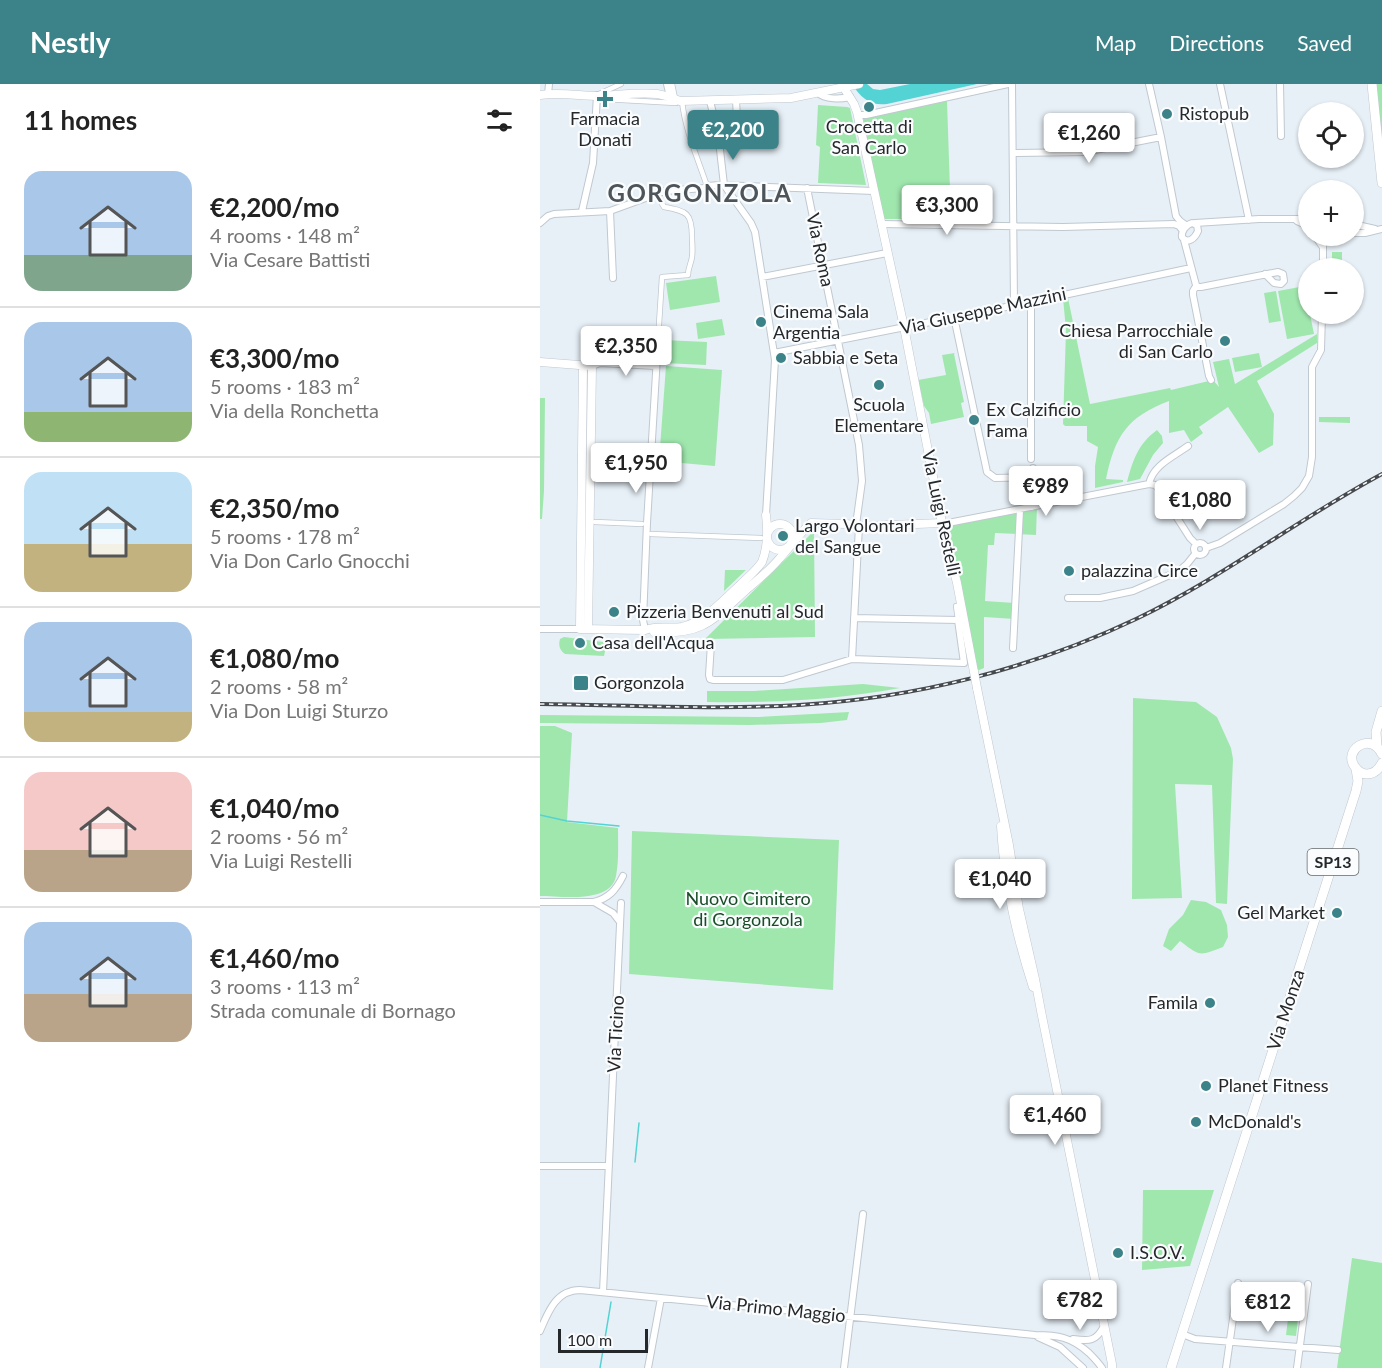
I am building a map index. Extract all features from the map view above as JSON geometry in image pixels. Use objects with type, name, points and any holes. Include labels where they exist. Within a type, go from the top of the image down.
[{"type":"main road","points":[[1372,84],[1382,183]]},
{"type":"main road","name":"Via Monza","points":[[1380,751],[1376,734],[1382,711]]},
{"type":"main road","name":"Via Monza","points":[[1182,1334],[1356,791],[1358,781],[1352,755],[1357,747],[1372,735],[1378,724]]},
{"type":"main road","name":"Via Monza","points":[[1364,743],[1372,744],[1380,751]]},
{"type":"main road","name":"Via Monza","points":[[1356,791],[1369,774],[1376,771],[1382,764]]},
{"type":"main road","points":[[1356,769],[1369,774]]},
{"type":"main road","name":"SP13","points":[[1171,1368],[1182,1334]]},
{"type":"street","points":[[549,84],[544,95],[594,96],[649,93],[676,99],[711,101],[791,98],[851,86]]},
{"type":"street","points":[[594,96],[589,93],[600,94],[621,84]]},
{"type":"street","points":[[667,84],[683,111],[707,186]]},
{"type":"street","points":[[672,84],[676,99]]},
{"type":"street","points":[[858,115],[1010,84],[1014,305]]},
{"type":"street","points":[[1149,84],[1176,216],[1185,228]]},
{"type":"street","points":[[1220,84],[1249,220]]},
{"type":"street","points":[[1280,84],[1281,136]]},
{"type":"street","name":"Via Luigi Restelli","points":[[851,86],[850,97],[858,115],[904,327],[942,523],[961,602],[1009,845],[1019,909],[1112,1368]]},
{"type":"street","points":[[818,93],[826,97],[850,97]]},
{"type":"street","points":[[582,212],[593,163],[594,96]]},
{"type":"street","points":[[736,100],[738,137]]},
{"type":"street","points":[[645,630],[685,626],[709,614],[758,567],[763,561],[765,550],[774,353],[753,226],[724,185],[719,139],[711,101]]},
{"type":"street","points":[[1013,153],[1093,152],[1161,137]]},
{"type":"street","points":[[540,224],[549,215],[610,211],[660,197],[669,190],[707,186],[874,191]]},
{"type":"street","name":"Via Roma","points":[[807,188],[860,450],[862,485],[852,659]]},
{"type":"street","points":[[645,630],[643,620],[646,526],[662,277],[688,275],[693,253],[692,224],[689,217],[683,212],[664,207],[660,197]]},
{"type":"street","points":[[610,211],[613,278]]},
{"type":"street","points":[[1211,380],[1193,295],[1196,286],[1181,234],[1190,223],[1290,219],[1298,221]]},
{"type":"street","points":[[1195,223],[1198,231]]},
{"type":"street","points":[[1189,256],[1190,245],[1198,231],[1211,223]]},
{"type":"street","points":[[881,224],[1062,227],[1174,224],[1185,228]]},
{"type":"street","points":[[1364,226],[1380,230]]},
{"type":"street","points":[[1364,233],[1380,230]]},
{"type":"street","points":[[1184,240],[1189,241],[1194,238]]},
{"type":"street","points":[[1323,247],[1323,258]]},
{"type":"street","points":[[762,277],[887,253]]},
{"type":"street","name":"Via Giuseppe Mazzini","points":[[774,353],[954,318],[1191,267]]},
{"type":"street","points":[[1196,286],[1201,287],[1265,274]]},
{"type":"street","points":[[1031,302],[1031,459]]},
{"type":"street","points":[[954,318],[987,472],[995,478],[1033,477]]},
{"type":"street","points":[[1195,554],[1203,554],[1206,548],[1221,543],[1284,504],[1302,488],[1309,476],[1312,457],[1311,368],[1321,350],[1322,324]]},
{"type":"street","points":[[540,362],[588,366],[600,363],[656,366]]},
{"type":"street","points":[[584,629],[588,366]]},
{"type":"street","points":[[1149,484],[1150,477],[1155,470],[1188,446]]},
{"type":"street","points":[[1032,507],[1033,468]]},
{"type":"street","points":[[540,629],[681,632],[694,629],[718,616],[783,556],[810,524],[815,523],[858,525],[948,523],[1149,484],[1158,488],[1190,538],[1196,544],[1201,543],[1206,548]]},
{"type":"street","points":[[1013,648],[1020,510]]},
{"type":"street","points":[[595,522],[642,524]]},
{"type":"street","points":[[785,524],[790,528],[793,538],[791,544],[784,549],[776,549],[764,536],[773,526],[785,524]]},
{"type":"street","points":[[651,534],[764,536]]},
{"type":"street","points":[[1195,554],[1193,549],[1196,544]]},
{"type":"street","points":[[1068,598],[1100,598],[1132,591],[1179,571],[1195,554]]},
{"type":"street","points":[[711,644],[709,675],[710,679],[714,680],[783,680],[852,659],[964,663],[956,606]]},
{"type":"street","points":[[854,618],[958,620]]},
{"type":"street","points":[[540,902],[594,902],[605,898],[615,890],[623,876]]},
{"type":"street","points":[[605,898],[621,903],[607,909]]},
{"type":"street","points":[[594,902],[607,909],[621,923]]},
{"type":"street","name":"Via Ticino","points":[[603,1292],[621,903]]},
{"type":"street","points":[[540,1166],[609,1166]]},
{"type":"street","points":[[843,1368],[863,1214]]},
{"type":"street","points":[[1226,1368],[1238,1283]]},
{"type":"street","points":[[1297,1368],[1308,1284]]},
{"type":"street","name":"Via Primo Maggio","points":[[540,1331],[551,1307],[565,1293],[576,1290],[1052,1335],[1088,1341],[1097,1337],[1104,1326]]},
{"type":"street","points":[[648,1368],[661,1298]]},
{"type":"street","points":[[1182,1334],[1195,1339],[1338,1350]]},
{"type":"street","name":"Via Primo Maggio","points":[[1035,1335],[1060,1347],[1081,1366],[1088,1368]]},
{"type":"street","points":[[1070,1339],[1084,1348],[1102,1368]]},
{"type":"street","points":[[1107,1368],[1109,1355]]},
{"type":"green space","points":[[1375,84],[1382,84],[1382,145]]},
{"type":"green space","points":[[947,101],[951,219],[884,219],[863,119]]},
{"type":"green space","points":[[818,105],[850,108],[866,185],[818,183],[820,147],[816,145]]},
{"type":"green space","points":[[1332,252],[1342,252],[1342,258],[1332,258]]},
{"type":"green space","points":[[716,276],[720,302],[670,310],[666,283]]},
{"type":"green space","points":[[1298,287],[1298,324],[1312,324],[1314,334],[1287,339],[1278,291]]},
{"type":"green space","points":[[1276,291],[1281,321],[1269,323],[1264,293]]},
{"type":"green space","points":[[1063,298],[1068,298],[1090,404],[1213,380],[1219,387],[1213,362],[1229,359],[1235,384],[1317,334],[1317,343],[1257,381],[1274,414],[1273,445],[1259,453],[1228,407],[1199,427],[1203,433],[1191,442],[1184,430],[1169,433],[1169,401],[1133,421],[1119,440],[1106,479],[1123,480],[1123,482],[1095,488],[1098,447],[1087,441],[1087,426],[1065,426],[1063,424],[1066,330]]},
{"type":"green space","points":[[722,319],[725,335],[698,339],[696,323]]},
{"type":"green space","points":[[664,340],[707,342],[706,365],[663,363]]},
{"type":"green space","points":[[955,353],[964,402],[961,403],[964,417],[931,424],[918,380],[946,375],[942,355]]},
{"type":"green space","points":[[1259,353],[1262,367],[1235,372],[1232,358]]},
{"type":"green space","points":[[666,366],[722,370],[715,466],[659,461]]},
{"type":"green space","points":[[540,398],[545,398],[542,519],[540,519]]},
{"type":"green space","points":[[1319,417],[1350,417],[1350,423],[1319,422]]},
{"type":"green space","points":[[1157,430],[1162,436],[1163,443],[1153,455],[1140,479],[1127,482],[1137,453],[1145,441]]},
{"type":"green space","points":[[1037,506],[1036,535],[995,533],[994,545],[988,545],[985,601],[1015,603],[1014,619],[984,617],[984,668],[977,671],[943,522]]},
{"type":"green space","points":[[814,531],[815,637],[705,639]]},
{"type":"green space","points":[[725,570],[746,570],[724,591]]},
{"type":"green space","points":[[564,637],[603,642],[606,647],[604,656],[565,654],[559,644],[560,639]]},
{"type":"green space","points":[[863,684],[900,688],[804,700],[707,702],[707,691],[754,691]]},
{"type":"green space","points":[[1133,698],[1196,702],[1217,717],[1231,748],[1233,759],[1227,904],[1216,903],[1212,785],[1175,784],[1182,898],[1132,899]]},
{"type":"green space","points":[[849,712],[847,720],[821,723],[750,725],[540,723],[540,715],[759,717]]},
{"type":"green space","points":[[540,726],[555,726],[572,733],[567,822],[618,828],[616,876],[612,885],[595,895],[540,896]]},
{"type":"green space","name":"Nuovo Cimitero di Gorgonzola","points":[[632,831],[839,840],[833,990],[629,974]]},
{"type":"green space","points":[[1191,900],[1206,902],[1221,910],[1227,925],[1228,937],[1223,947],[1200,953],[1180,941],[1171,951],[1163,946],[1169,929],[1183,915]]},
{"type":"green space","points":[[1143,1190],[1214,1190],[1190,1266],[1142,1270]]},
{"type":"green space","points":[[1352,1258],[1382,1263],[1382,1368],[1337,1368]]},
{"type":"green space","points":[[1289,1310],[1299,1311],[1296,1336],[1286,1335]]},
{"type":"water","points":[[852,84],[867,84],[873,89],[880,90],[910,84],[977,84],[887,104],[876,104],[866,100]]},
{"type":"waterway","points":[[540,815],[567,821],[619,826]]},
{"type":"waterway","points":[[635,1162],[639,1123]]},
{"type":"waterway","points":[[600,1368],[611,1302]]},
{"type":"railway","points":[[540,704],[702,707],[799,705],[886,696],[972,678],[1055,653],[1136,619],[1199,585],[1382,474]]},
{"type":"place","name":"Farmacia Donati","points":[[605,99]]},
{"type":"place","name":"Crocetta di San Carlo","points":[[869,107]]},
{"type":"place","name":"Ristopub","points":[[1167,114]]},
{"type":"place","name":"Cinema Sala Argentia","points":[[761,322]]},
{"type":"place","name":"Chiesa Parrocchiale di San Carlo","points":[[1225,341]]},
{"type":"place","name":"Sabbia e Seta","points":[[781,358]]},
{"type":"place","name":"Scuola Elementare","points":[[879,385]]},
{"type":"place","name":"Ex Calzificio Fama","points":[[974,420]]},
{"type":"place","name":"Largo Volontari del Sangue","points":[[783,536]]},
{"type":"place","name":"palazzina Circe","points":[[1069,571]]},
{"type":"place","name":"Pizzeria Benvenuti al Sud","points":[[614,612]]},
{"type":"place","name":"Casa dell'Acqua","points":[[580,643]]},
{"type":"place","name":"Gorgonzola","points":[[581,683]]},
{"type":"place","name":"Gel Market","points":[[1337,913]]},
{"type":"place","name":"Famila","points":[[1210,1003]]},
{"type":"place","name":"Planet Fitness","points":[[1206,1086]]},
{"type":"place","name":"McDonald's","points":[[1196,1122]]},
{"type":"place","name":"I.S.O.V.","points":[[1118,1253]]},
{"type":"district","name":"GORGONZOLA","points":[[700,194]]}]
